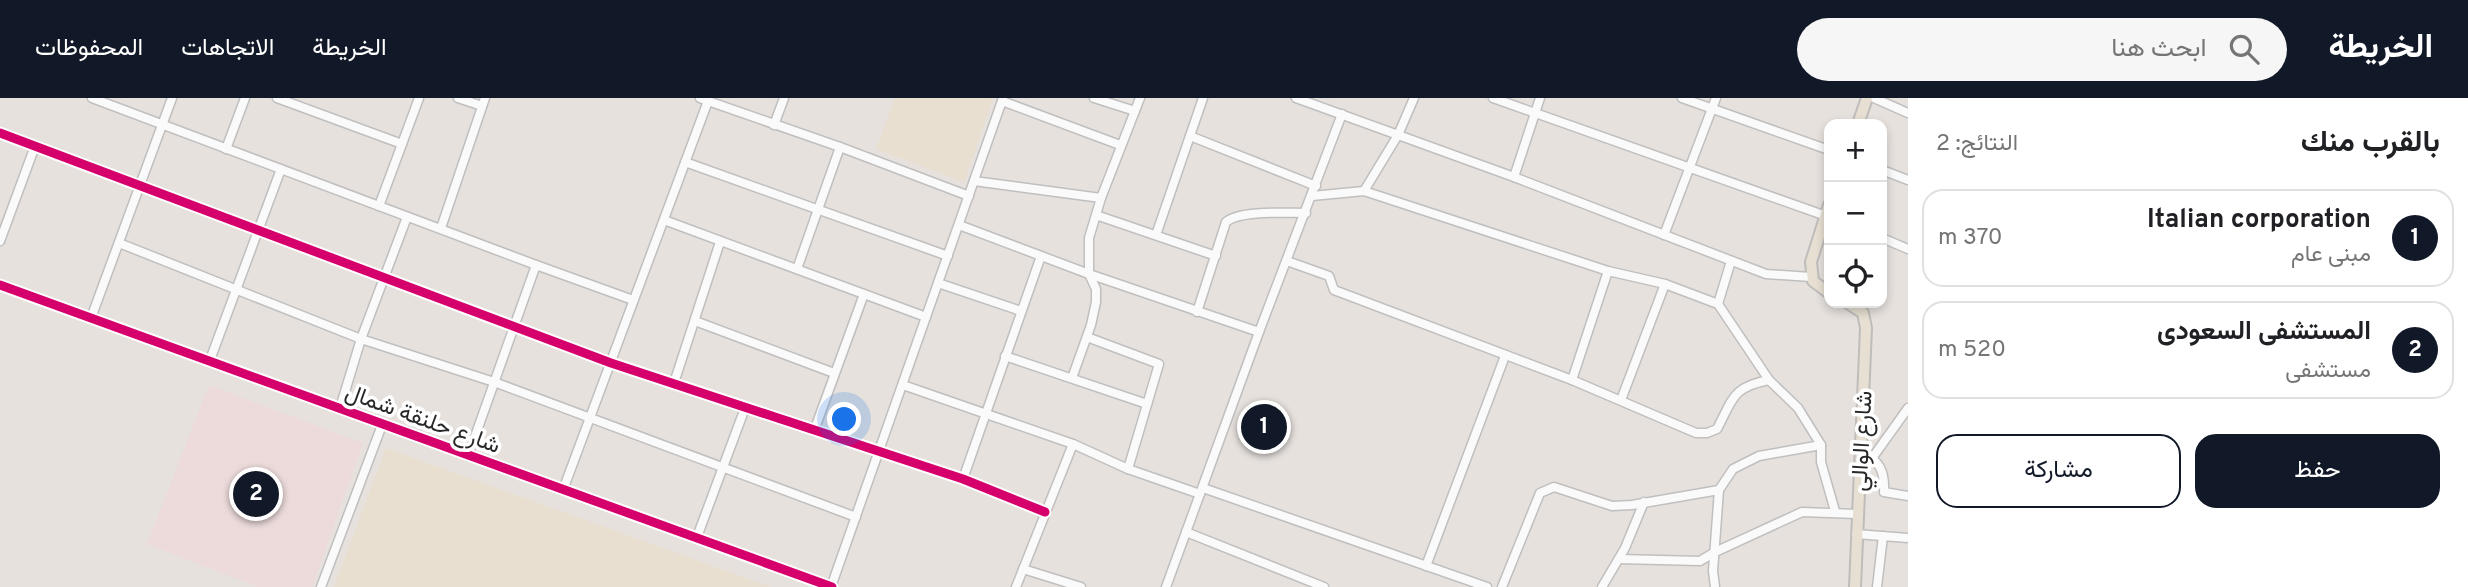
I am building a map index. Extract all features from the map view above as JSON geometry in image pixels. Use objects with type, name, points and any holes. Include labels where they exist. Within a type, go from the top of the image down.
[{"type":"main road","points":[[1860,119],[1867,98]]},
{"type":"main road","points":[[1824,224],[1811,262],[1811,276],[1816,286],[1824,290]]},
{"type":"main road","name":"شارع الوالي","points":[[1855,587],[1866,328],[1863,313],[1856,308]]},
{"type":"street","points":[[92,98],[633,300]]},
{"type":"street","points":[[91,318],[172,98]]},
{"type":"street","points":[[226,149],[245,98]]},
{"type":"street","points":[[277,98],[402,144]]},
{"type":"street","points":[[379,206],[419,98]]},
{"type":"street","points":[[441,228],[484,102],[457,98]]},
{"type":"street","points":[[774,125],[785,98]]},
{"type":"street","points":[[1094,98],[1135,111]]},
{"type":"street","points":[[1072,378],[1096,302],[1096,289],[1089,274],[1089,238],[1120,145],[1140,98]]},
{"type":"street","points":[[1156,235],[1203,98]]},
{"type":"street","points":[[1296,98],[1514,177],[1731,261],[1779,276],[1811,276]]},
{"type":"street","points":[[1364,191],[1398,135],[1414,98]]},
{"type":"street","points":[[1493,98],[1824,211]]},
{"type":"street","points":[[1514,177],[1540,98]]},
{"type":"street","points":[[1682,98],[1824,148]]},
{"type":"street","points":[[1664,235],[1716,98]]},
{"type":"street","points":[[1874,98],[1908,113]]},
{"type":"street","points":[[563,489],[664,220],[704,100],[840,147],[969,196]]},
{"type":"street","points":[[832,587],[1003,100],[1120,145]]},
{"type":"street","points":[[1166,587],[1342,114]]},
{"type":"street","points":[[0,133],[611,363],[963,479],[1045,512]]},
{"type":"street","points":[[1190,136],[1316,186]]},
{"type":"street","points":[[0,241],[4,218],[35,146]]},
{"type":"street","points":[[797,269],[840,147]]},
{"type":"street","points":[[685,162],[948,256]]},
{"type":"street","points":[[210,360],[281,169]]},
{"type":"street","points":[[1887,172],[1908,180]]},
{"type":"street","points":[[974,181],[1101,198]]},
{"type":"street","points":[[1312,196],[1364,191],[1608,271],[1665,284],[1718,303],[1769,380],[1798,408],[1821,445],[1821,462],[1835,512]]},
{"type":"street","points":[[1197,312],[1230,218],[1243,215],[1306,213]]},
{"type":"street","points":[[1096,215],[1216,256]]},
{"type":"street","points":[[340,408],[360,339],[407,217]]},
{"type":"street","points":[[664,220],[926,317]]},
{"type":"street","points":[[958,225],[1089,274],[1259,332]]},
{"type":"street","points":[[1887,240],[1908,249]]},
{"type":"street","points":[[674,383],[720,242]]},
{"type":"street","points":[[118,243],[360,339],[494,382],[856,517]]},
{"type":"street","points":[[963,479],[1041,256]]},
{"type":"street","points":[[1287,261],[1329,276],[1334,290],[1572,380],[1696,433],[1717,429],[1736,393],[1749,384],[1769,380]]},
{"type":"street","points":[[1718,303],[1731,261]]},
{"type":"street","points":[[467,456],[536,265]]},
{"type":"street","points":[[1572,380],[1608,271]]},
{"type":"street","points":[[938,283],[1021,311]]},
{"type":"street","points":[[1621,400],[1665,284]]},
{"type":"street","name":"شارع حلنقة شمال","points":[[0,285],[832,587]]},
{"type":"street","points":[[814,431],[864,294]]},
{"type":"street","points":[[695,321],[834,373]]},
{"type":"street","points":[[1087,337],[1157,361],[1160,367],[1128,469]]},
{"type":"street","points":[[1005,356],[1147,404]]},
{"type":"street","points":[[1426,566],[1505,356]]},
{"type":"street","points":[[903,384],[1073,444],[1128,469],[1202,491],[1487,587]]},
{"type":"street","points":[[697,537],[744,408]]},
{"type":"street","points":[[1873,457],[1908,408]]},
{"type":"street","points":[[321,587],[382,425]]},
{"type":"street","points":[[1016,587],[1045,512],[1067,465],[1073,444]]},
{"type":"street","points":[[1715,587],[1713,571],[1719,490],[1733,469],[1759,456],[1821,445]]},
{"type":"street","points":[[1861,452],[1873,457],[1884,475],[1884,492],[1908,498]]},
{"type":"street","points":[[1502,587],[1540,493],[1554,487],[1603,505],[1620,506],[1719,490]]},
{"type":"street","points":[[1602,587],[1619,559],[1644,502]]},
{"type":"street","points":[[1619,559],[1700,561],[1802,512],[1857,514]]},
{"type":"street","points":[[1186,533],[1324,587]]},
{"type":"street","points":[[1856,534],[1908,538]]},
{"type":"street","points":[[1877,587],[1883,536]]},
{"type":"street","points":[[1024,569],[1081,587]]},
{"type":"shaded area","points":[[895,98],[993,98],[964,182],[876,149]]},
{"type":"shaded area","points":[[209,385],[363,443],[312,587],[258,587],[147,544]]},
{"type":"shaded area","points":[[386,448],[771,587],[334,587]]},
{"type":"cycle path","points":[[0,133],[611,363],[963,479],[1045,512]]},
{"type":"cycle path","points":[[0,285],[832,587]]},
{"type":"place","name":"Italian corporation","points":[[1264,427]]},
{"type":"place","name":"المستشفى السعودى","points":[[256,494]]}]
